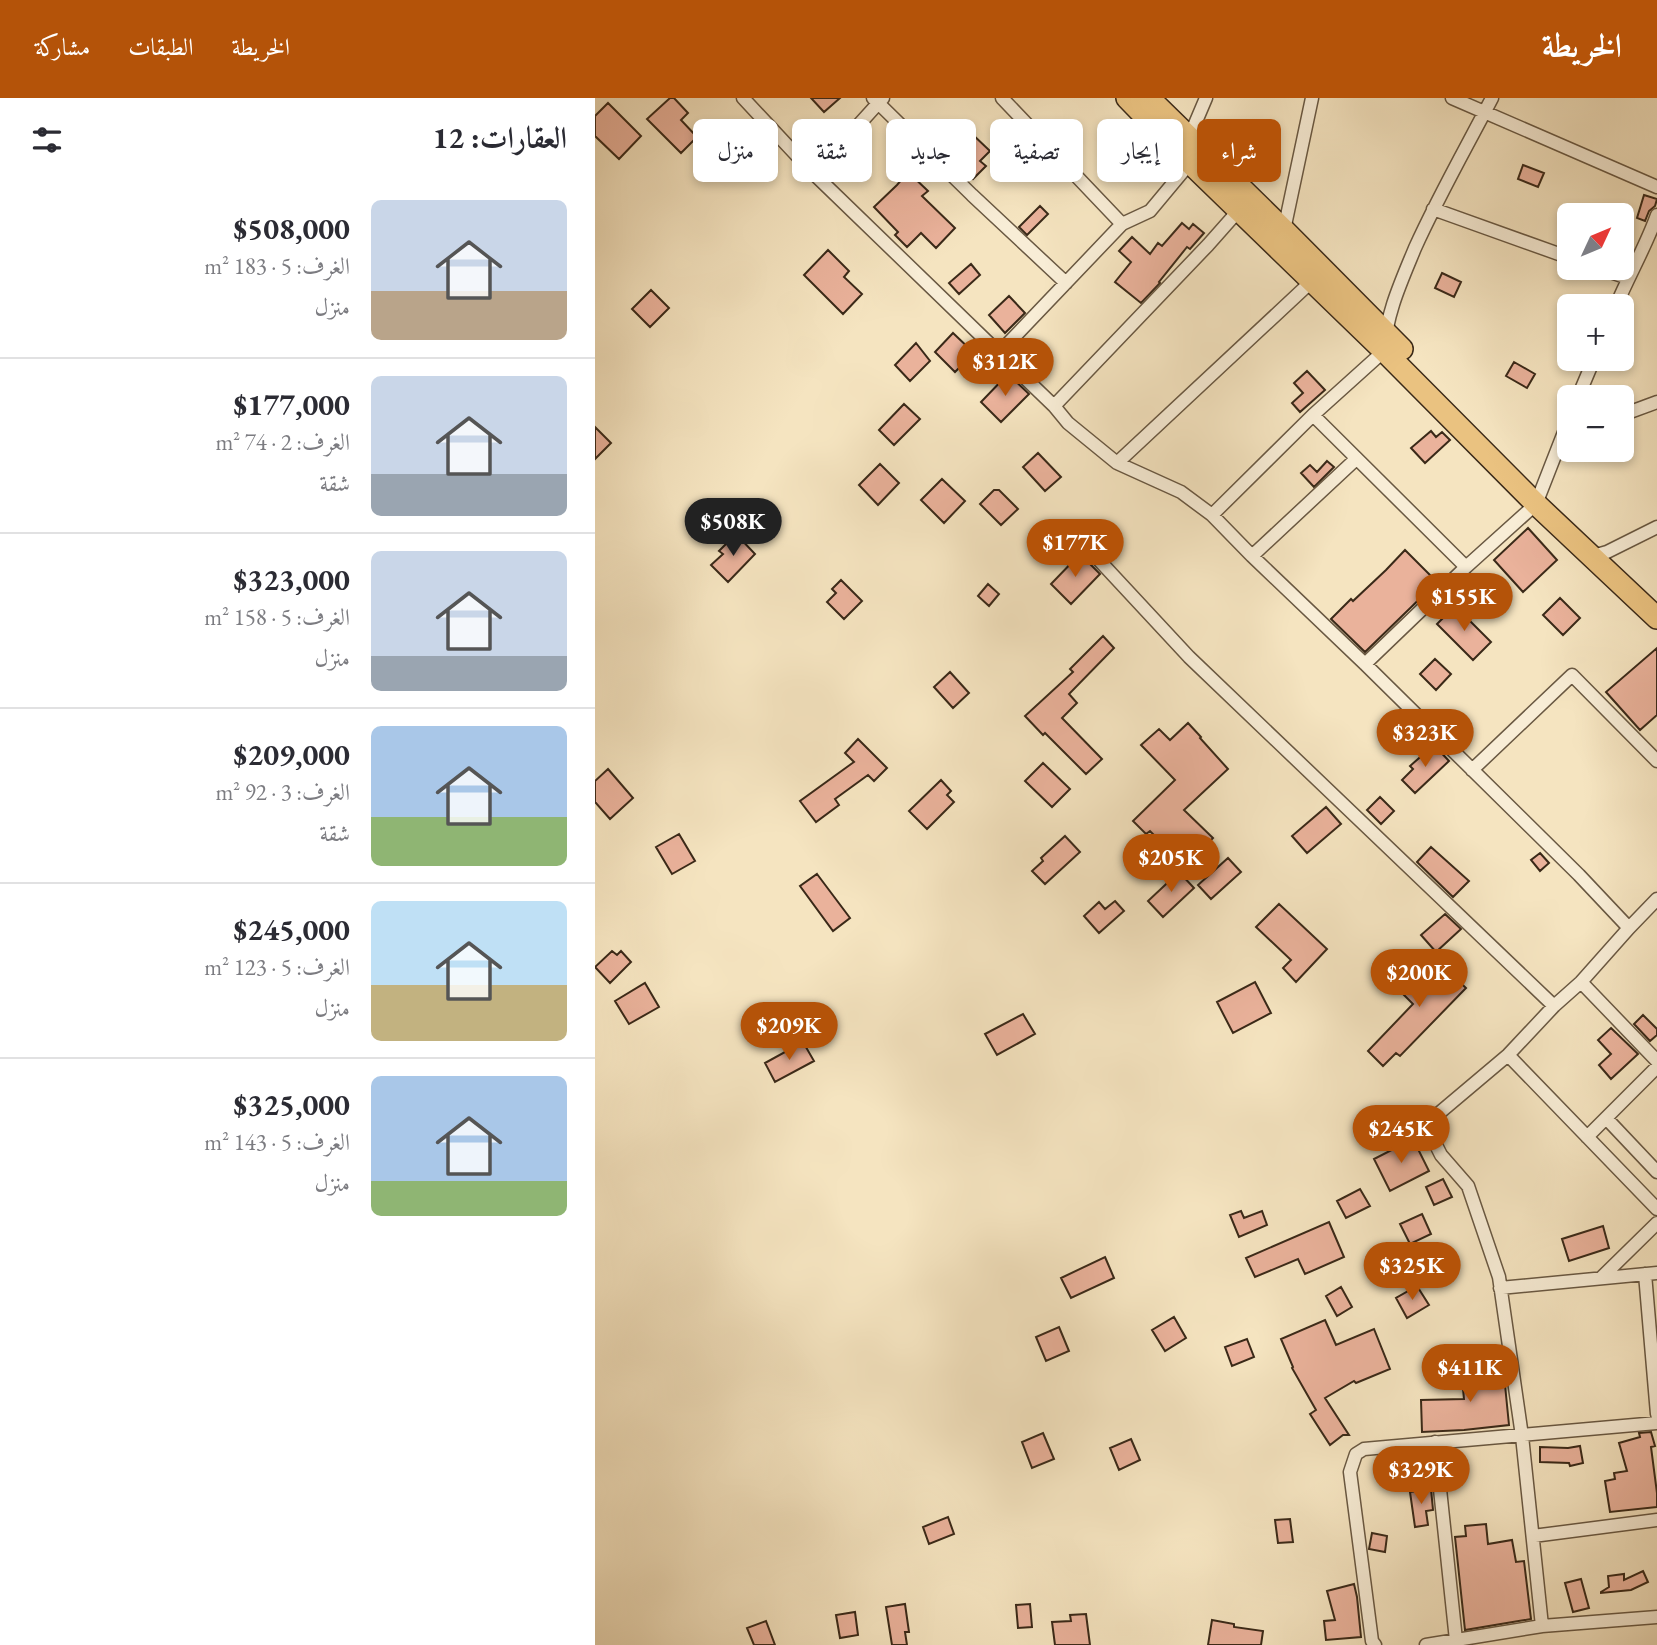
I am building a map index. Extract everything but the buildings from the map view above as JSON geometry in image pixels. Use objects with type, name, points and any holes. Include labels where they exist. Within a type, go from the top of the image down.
[{"type":"main road","points":[[1127,98],[1312,281],[1385,342]]},
{"type":"main road","points":[[1149,98],[1285,230],[1385,342],[1656,611]]},
{"type":"street","points":[[743,98],[792,150]]},
{"type":"street","points":[[1002,98],[1122,223]]},
{"type":"street","points":[[1189,138],[1206,98]]},
{"type":"street","points":[[1285,230],[1312,98]]},
{"type":"street","points":[[1452,98],[1657,187]]},
{"type":"street","points":[[1212,515],[1385,342],[1396,291],[1433,209],[1492,98]]},
{"type":"street","points":[[862,119],[878,100],[972,195],[1066,282]]},
{"type":"street","points":[[999,353],[1122,223],[1150,211],[1190,163]]},
{"type":"street","points":[[822,182],[1054,406],[1068,423],[1117,463],[1181,492],[1212,515],[1579,875],[1629,928]]},
{"type":"street","points":[[1433,209],[1557,253]]},
{"type":"street","points":[[1054,406],[1208,246],[1239,210]]},
{"type":"street","points":[[1635,269],[1652,247],[1657,215]]},
{"type":"street","points":[[1117,463],[1312,281]]},
{"type":"street","points":[[1634,410],[1657,401]]},
{"type":"street","points":[[1313,415],[1466,566]]},
{"type":"street","points":[[1364,664],[1539,496],[1557,456]]},
{"type":"street","points":[[1252,556],[1356,459]]},
{"type":"street","points":[[1600,554],[1657,527]]},
{"type":"street","points":[[1097,558],[1189,657],[1553,1006]]},
{"type":"street","points":[[1472,770],[1572,675],[1654,752]]},
{"type":"street","points":[[1542,1626],[1522,1436],[1499,1277],[1468,1186],[1441,1154],[1432,1137],[1431,1124],[1438,1114],[1508,1055],[1553,1006],[1581,982],[1657,899]]},
{"type":"street","points":[[1581,982],[1657,1060]]},
{"type":"street","points":[[1508,1055],[1657,1209]]},
{"type":"street","points":[[1587,1137],[1657,1067]]},
{"type":"street","points":[[1606,1118],[1657,1172]]},
{"type":"street","points":[[1601,1278],[1657,1223]]},
{"type":"street","points":[[1500,1288],[1651,1273],[1657,1413]]},
{"type":"street","points":[[1375,1645],[1372,1641],[1350,1472],[1356,1454],[1364,1449],[1657,1423]]},
{"type":"street","points":[[1435,1442],[1457,1640]]},
{"type":"street","points":[[1532,1536],[1657,1520]]},
{"type":"street","points":[[1426,1645],[1542,1626],[1657,1617]]}]
